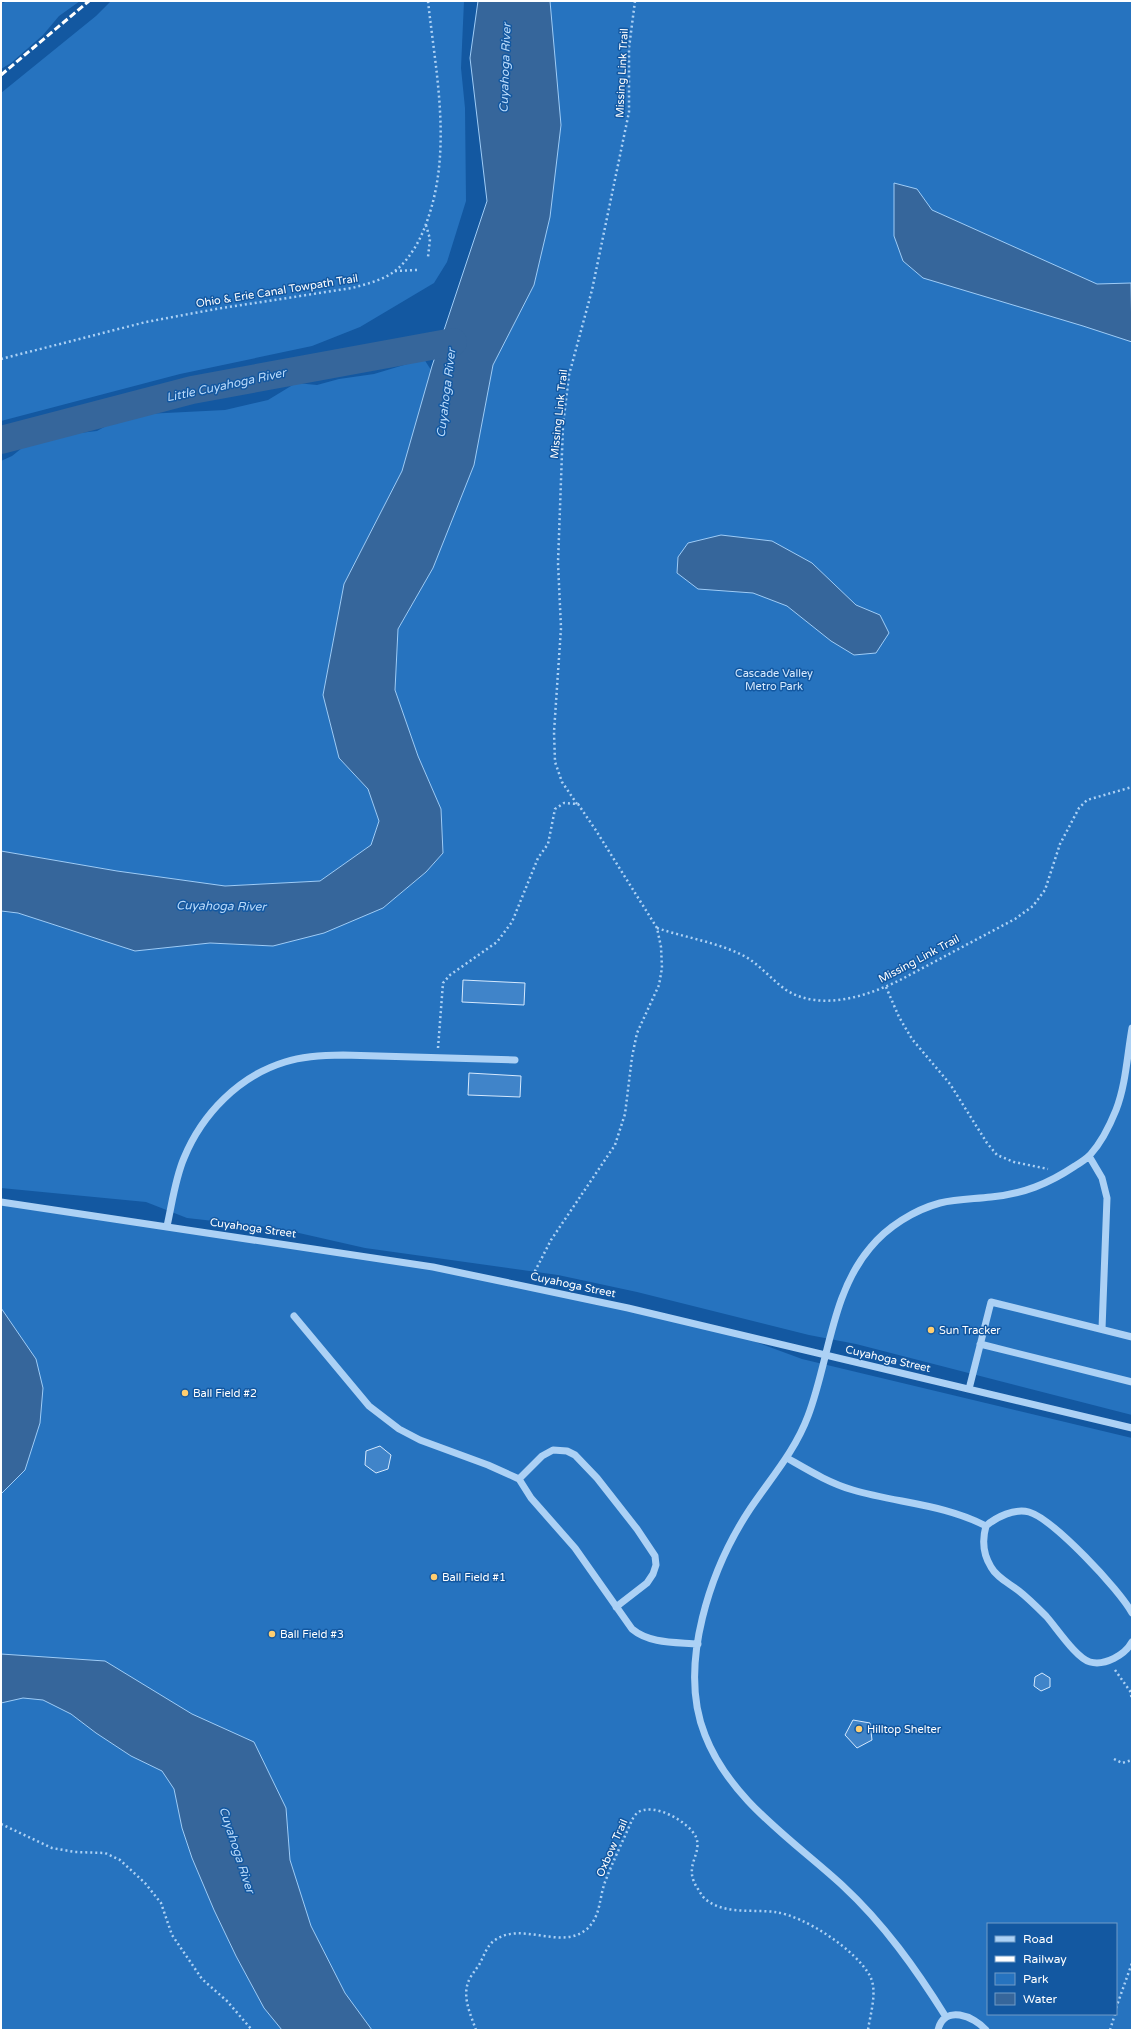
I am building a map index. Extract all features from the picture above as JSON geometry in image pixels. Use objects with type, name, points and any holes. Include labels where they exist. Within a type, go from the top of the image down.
[{"type":"street","points":[[946,2017],[912,1965],[878,1922],[842,1885],[753,1806],[722,1768],[704,1734],[698,1714],[695,1694],[698,1644],[708,1597],[719,1566],[733,1537],[750,1508],[786,1458],[807,1418],[840,1303],[853,1273],[870,1248],[888,1231],[910,1215],[938,1203],[1019,1193],[1038,1187],[1061,1175],[1089,1156],[1102,1139],[1115,1111],[1124,1084],[1132,1028]]},
{"type":"street","points":[[167,1226],[178,1174],[194,1135],[221,1102],[267,1068],[286,1062],[316,1056],[437,1057],[515,1060]]},
{"type":"street","points":[[1089,1156],[1102,1178],[1107,1198],[1102,1329]]},
{"type":"street","name":"Cuyahoga Street","points":[[1,1202],[433,1267],[628,1308],[1132,1428]]},
{"type":"street","points":[[969,1389],[991,1302],[1132,1337]]},
{"type":"street","points":[[294,1316],[369,1406],[399,1429],[420,1440],[488,1465],[519,1479],[531,1498],[575,1548],[632,1629],[640,1636],[655,1640],[698,1644]]},
{"type":"street","points":[[980,1344],[1132,1382]]},
{"type":"street","points":[[519,1479],[542,1456],[553,1450],[567,1451],[575,1455],[597,1478],[637,1529],[655,1556],[656,1564],[653,1574],[647,1583],[616,1607]]},
{"type":"street","points":[[786,1458],[815,1474],[853,1490],[945,1510],[974,1520],[986,1526]]},
{"type":"street","points":[[1132,1613],[1109,1581],[1057,1531],[1033,1514],[1028,1512],[1012,1513],[996,1519],[986,1526],[983,1544],[986,1558],[995,1574],[1018,1590],[1040,1610],[1082,1658],[1096,1662],[1110,1660],[1119,1655],[1132,1642]]},
{"type":"street","points":[[938,2030],[939,2026],[946,2017],[958,2014],[966,2015],[974,2019],[986,2030]]},
{"type":"path","name":"Ohio & Erie Canal Towpath Trail","points":[[1,359],[146,322],[216,309],[352,288],[385,277],[395,271],[422,237],[434,204],[441,156],[438,90],[428,1]]},
{"type":"path","name":"Missing Link Trail","points":[[635,1],[629,48],[629,112],[592,290],[568,375],[563,425],[558,563],[561,628],[554,732],[555,762],[562,782],[595,829],[657,928],[729,949],[747,958],[786,990],[805,998],[824,1001],[845,998],[887,986],[1015,919],[1033,906],[1045,890],[1060,844],[1079,808],[1088,800],[1132,787]]},
{"type":"path","points":[[426,224],[430,239],[428,257]]},
{"type":"path","points":[[395,271],[417,270]]},
{"type":"path","points":[[437,1057],[443,983],[450,975],[497,942],[512,922],[538,858],[548,844],[555,809],[564,803],[578,804]]},
{"type":"path","points":[[527,1286],[551,1240],[615,1145],[625,1114],[632,1057],[637,1033],[659,985],[662,968],[661,947],[657,928]]},
{"type":"path","points":[[887,986],[899,1017],[912,1039],[950,1084],[983,1138],[997,1155],[1014,1162],[1048,1169],[1061,1175]]},
{"type":"path","points":[[1114,1667],[1130,1691],[1132,1699]]},
{"type":"path","points":[[1114,1759],[1122,1763],[1132,1760]]},
{"type":"path","name":"Oxbow Trail","points":[[476,2030],[466,1997],[470,1979],[486,1951],[495,1940],[509,1934],[555,1937],[570,1936],[585,1930],[593,1922],[599,1910],[605,1883],[632,1820],[638,1813],[646,1810],[659,1811],[679,1819],[691,1828],[697,1839],[697,1845],[691,1866],[691,1876],[704,1898],[715,1905],[733,1910],[788,1914],[816,1926],[854,1958],[871,1977],[874,1989],[868,2030]]},
{"type":"path","points":[[1,1824],[52,1848],[75,1852],[105,1853],[120,1860],[145,1883],[161,1903],[172,1935],[202,1979],[227,2001],[252,2030]]},
{"type":"path","points":[[1117,2005],[1132,1963]]},
{"type":"path","points":[[1110,2030],[1114,2015]]},
{"type":"green space","points":[[5,1],[80,1],[59,16],[43,35],[11,63],[1,69],[1,2],[4,3]]},
{"type":"green space","points":[[111,1],[464,1],[461,68],[465,108],[466,201],[447,262],[434,283],[360,327],[312,346],[180,374],[1,421],[1,93],[96,16]]},
{"type":"green space","name":"Cascade Valley Metro Park","points":[[550,1],[1132,1],[1132,1415],[856,1344],[809,1335],[637,1292],[558,1275],[365,1248],[277,1228],[187,1218],[146,1202],[1,1188],[1,912],[18,913],[135,951],[210,943],[273,946],[383,908],[426,872],[443,853],[441,809],[418,756],[395,690],[398,629],[433,568],[474,465],[493,365],[534,285],[550,217]]},
{"type":"green space","points":[[424,359],[431,370],[402,471],[344,584],[323,695],[339,758],[368,789],[379,821],[371,845],[320,881],[224,886],[117,871],[1,851],[1,461],[12,456],[27,444],[54,436],[97,431],[126,415],[225,410],[268,400],[296,383],[317,385],[339,379],[374,374]]},
{"type":"green space","points":[[1,1202],[433,1267],[737,1335],[802,1359],[1132,1438],[1132,2030],[1,2030]]},
{"type":"water","name":"Cuyahoga River","points":[[478,1],[550,1],[561,125],[550,217],[534,285],[493,365],[474,465],[433,568],[398,629],[395,690],[418,756],[441,809],[443,853],[426,872],[383,908],[324,933],[273,946],[210,943],[135,951],[18,913],[1,911],[1,851],[117,871],[225,886],[320,881],[371,845],[379,821],[368,789],[339,758],[323,695],[344,584],[402,471],[432,366],[487,201],[470,58]]},
{"type":"water","points":[[894,183],[917,189],[932,210],[1097,284],[1131,283],[1132,342],[923,278],[903,261],[894,236]]},
{"type":"water","points":[[721,535],[772,541],[812,563],[856,605],[880,615],[889,633],[876,653],[854,655],[831,641],[787,606],[753,593],[698,589],[677,573],[678,557],[688,543]]},
{"type":"water","points":[[1,1308],[36,1359],[43,1388],[40,1423],[25,1470],[1,1494]]},
{"type":"water","name":"Cuyahoga River","points":[[1,1654],[105,1661],[192,1714],[254,1742],[286,1808],[290,1860],[311,1926],[345,1993],[372,2030],[282,2030],[264,2008],[236,1956],[214,1910],[192,1858],[182,1828],[174,1789],[162,1771],[131,1756],[96,1733],[71,1714],[43,1700],[23,1698],[1,1703]]},
{"type":"building","points":[[463,980],[525,983],[524,1005],[462,1002]]},
{"type":"building","points":[[469,1073],[521,1076],[520,1097],[468,1095]]},
{"type":"building","points":[[380,1446],[391,1455],[388,1469],[376,1473],[365,1465],[366,1451]]},
{"type":"building","points":[[1042,1673],[1050,1678],[1050,1687],[1041,1691],[1034,1686],[1035,1677]]},
{"type":"building","name":"Hilltop Shelter","points":[[853,1720],[870,1723],[872,1740],[857,1748],[845,1735]]},
{"type":"waterway","name":"Little Cuyahoga River","points":[[1,440],[192,390],[453,342]]},
{"type":"railway","points":[[1,75],[89,1]]},
{"type":"place","name":"Sun Tracker","points":[[931,1330]]},
{"type":"place","name":"Ball Field #2","points":[[185,1393]]},
{"type":"place","name":"Ball Field #1","points":[[434,1577]]},
{"type":"place","name":"Ball Field #3","points":[[272,1634]]},
{"type":"place","name":"Hilltop Shelter","points":[[859,1729]]}]
